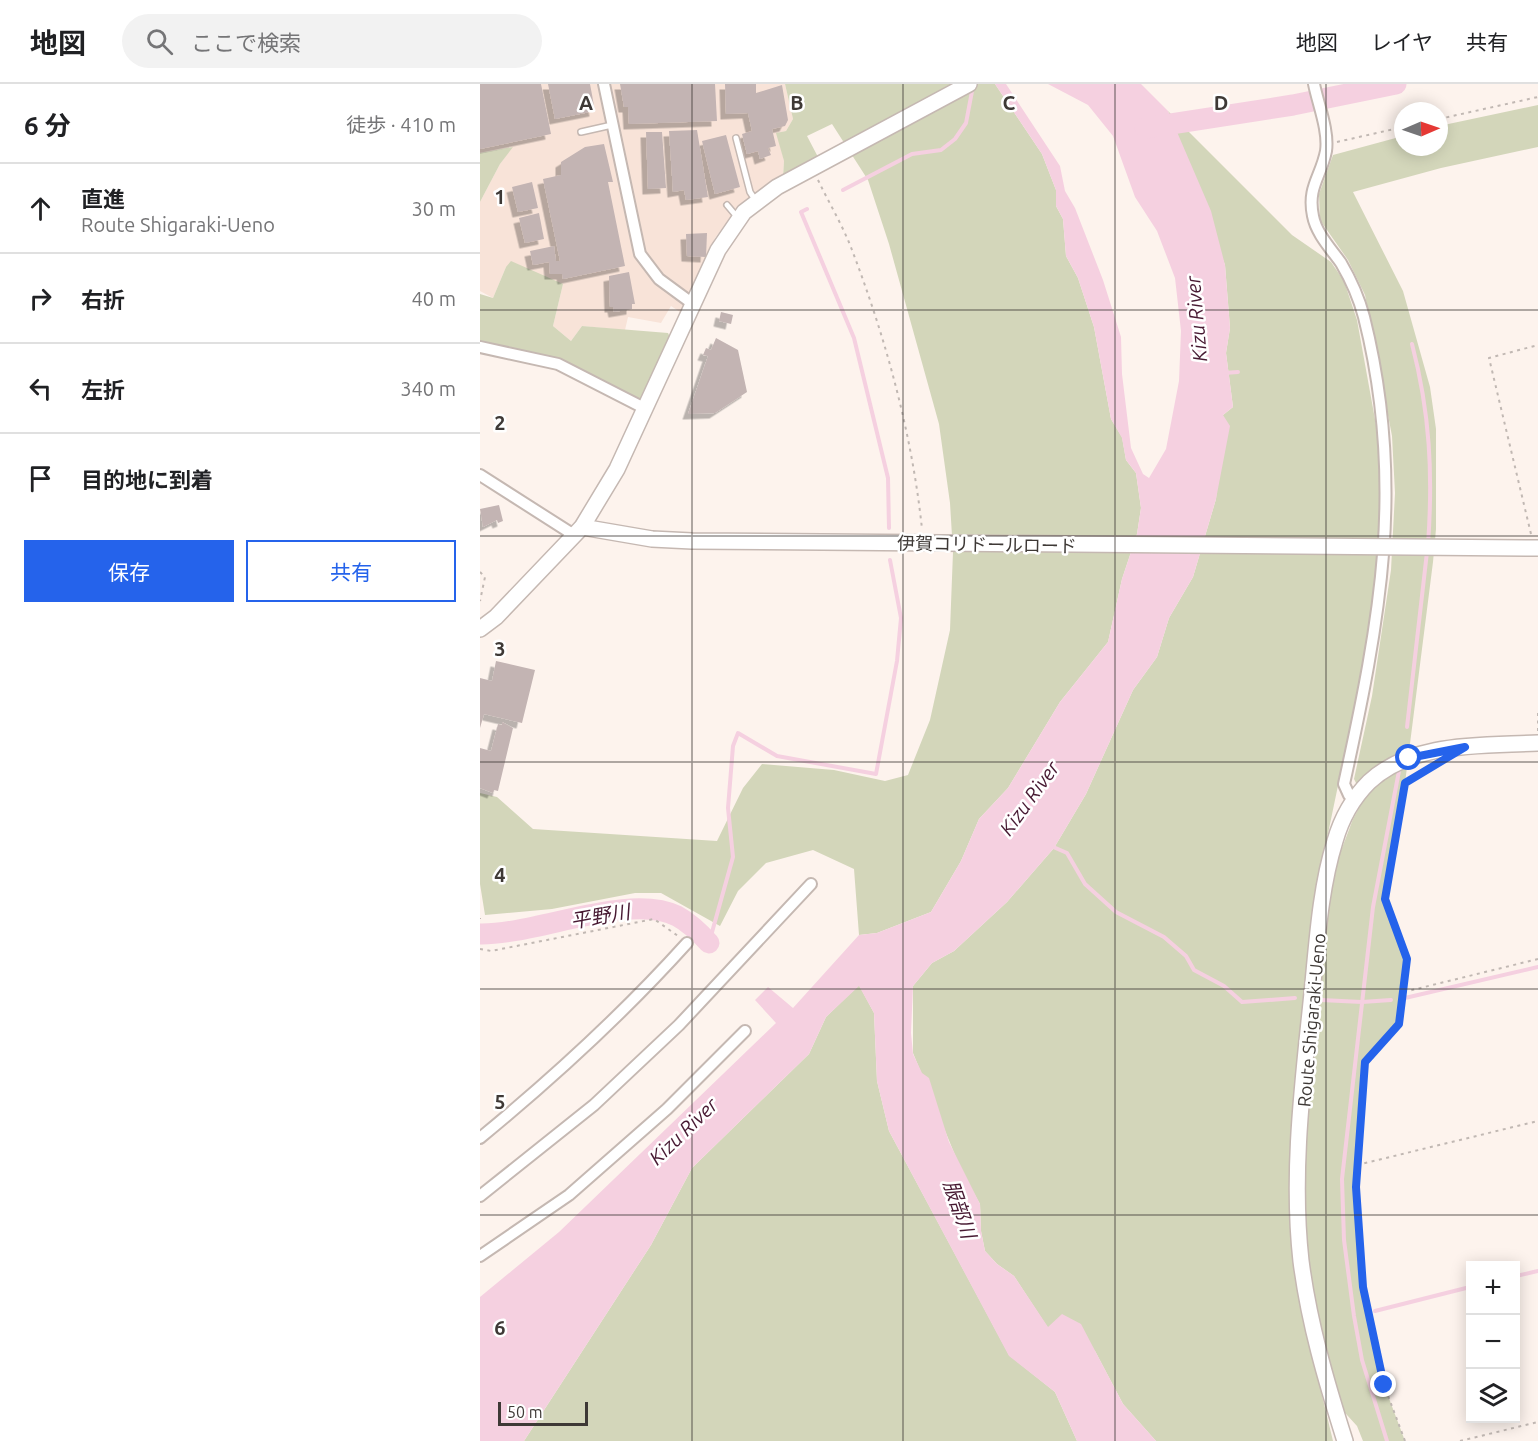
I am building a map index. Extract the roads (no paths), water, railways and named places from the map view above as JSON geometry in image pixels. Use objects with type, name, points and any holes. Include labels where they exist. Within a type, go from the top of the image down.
[{"type":"street","points":[[604,84],[640,254],[659,279],[693,304]]},
{"type":"street","points":[[480,629],[496,617],[578,531],[617,469],[718,250],[739,219],[757,201],[799,175],[969,84]]},
{"type":"street","points":[[1314,84],[1325,140],[1323,161],[1311,192],[1313,219],[1351,281],[1358,298],[1372,363],[1386,451],[1386,539],[1376,622],[1344,784],[1355,800]]},
{"type":"street","points":[[480,347],[558,364],[646,409]]},
{"type":"street","points":[[480,475],[578,531]]},
{"type":"street","name":"伊賀コリドールロード","points":[[578,531],[682,541],[1535,543]]},
{"type":"street","name":"Route Shigaraki-Ueno","points":[[1345,1441],[1318,1357],[1310,1318],[1301,1260],[1298,1176],[1309,1030],[1325,889],[1336,839],[1355,800],[1369,783],[1390,767],[1409,758],[1447,749],[1538,743]]},
{"type":"street","points":[[480,1196],[594,1105],[679,1025],[811,884]]},
{"type":"street","points":[[480,1138],[556,1076],[650,984],[687,943]]},
{"type":"street","points":[[480,1257],[569,1195],[667,1110],[746,1031]]},
{"type":"lane","points":[[581,132],[612,126]]},
{"type":"lane","points":[[736,138],[750,192],[757,201]]},
{"type":"lane","points":[[727,205],[739,219]]},
{"type":"water","points":[[995,84],[1006,84],[1060,166],[1065,191],[1075,208],[1103,280],[1121,337],[1122,374],[1131,448],[1143,474],[1149,478],[1166,449],[1179,381],[1181,331],[1175,278],[1157,231],[1135,197],[1113,136],[1088,105],[1048,84],[1141,84],[1168,111],[1211,211],[1225,265],[1230,328],[1226,353],[1233,407],[1223,415],[1230,426],[1216,499],[1193,577],[1169,618],[1157,657],[1133,690],[1086,794],[1054,848],[1007,902],[954,951],[932,963],[913,986],[911,1033],[913,1054],[922,1073],[929,1078],[949,1142],[980,1204],[981,1231],[985,1251],[997,1264],[1014,1276],[1048,1327],[1062,1314],[1081,1324],[1123,1404],[1156,1441],[1077,1441],[1055,1392],[1009,1356],[889,1131],[877,1081],[874,1013],[859,986],[826,1017],[809,1054],[692,1168],[651,1245],[524,1441],[480,1441],[480,1297],[559,1232],[776,1023],[755,1000],[768,987],[793,1008],[859,935],[877,933],[931,912],[961,861],[979,819],[1008,788],[1060,702],[1108,642],[1122,579],[1137,534],[1141,508],[1136,473],[1126,460],[1122,438],[1111,419],[1094,327],[1078,278],[1066,256],[1063,219],[1056,206],[1056,190],[1042,154]]},
{"type":"waterway","points":[[1145,128],[1293,105],[1396,84]]},
{"type":"waterway","points":[[843,190],[912,154],[941,150],[955,139],[966,123],[973,86]]},
{"type":"waterway","points":[[807,209],[801,212],[854,338],[888,478],[889,528]]},
{"type":"waterway","points":[[1412,344],[1423,395],[1429,444],[1428,545]]},
{"type":"waterway","points":[[1224,373],[1238,372]]},
{"type":"waterway","points":[[1407,727],[1427,552]]},
{"type":"waterway","points":[[709,943],[733,857],[728,808],[733,746],[738,733],[777,756],[876,774],[897,661],[901,618],[890,560]]},
{"type":"waterway","points":[[1387,1441],[1362,1360],[1354,1316],[1344,1240],[1342,1179],[1373,907],[1399,771]]},
{"type":"waterway","points":[[1051,846],[1067,853],[1085,884],[1116,912],[1164,937],[1186,956],[1194,970],[1224,986],[1242,1002],[1295,998]]},
{"type":"waterway","name":"平野川","points":[[480,934],[503,933],[608,911],[634,909],[657,910],[677,916],[709,943]]},
{"type":"waterway","points":[[1405,998],[1538,967]]},
{"type":"waterway","points":[[1321,1000],[1362,1002],[1391,1000]]},
{"type":"waterway","points":[[1520,1275],[1538,1271]]},
{"type":"waterway","points":[[1375,1311],[1466,1288]]},
{"type":"water label","name":"Kizu River","points":[[1196,319]]},
{"type":"water label","name":"Kizu River","points":[[1029,798]]},
{"type":"water label","name":"Kizu River","points":[[683,1131]]},
{"type":"water label","name":"服部川","points":[[960,1209]]}]
